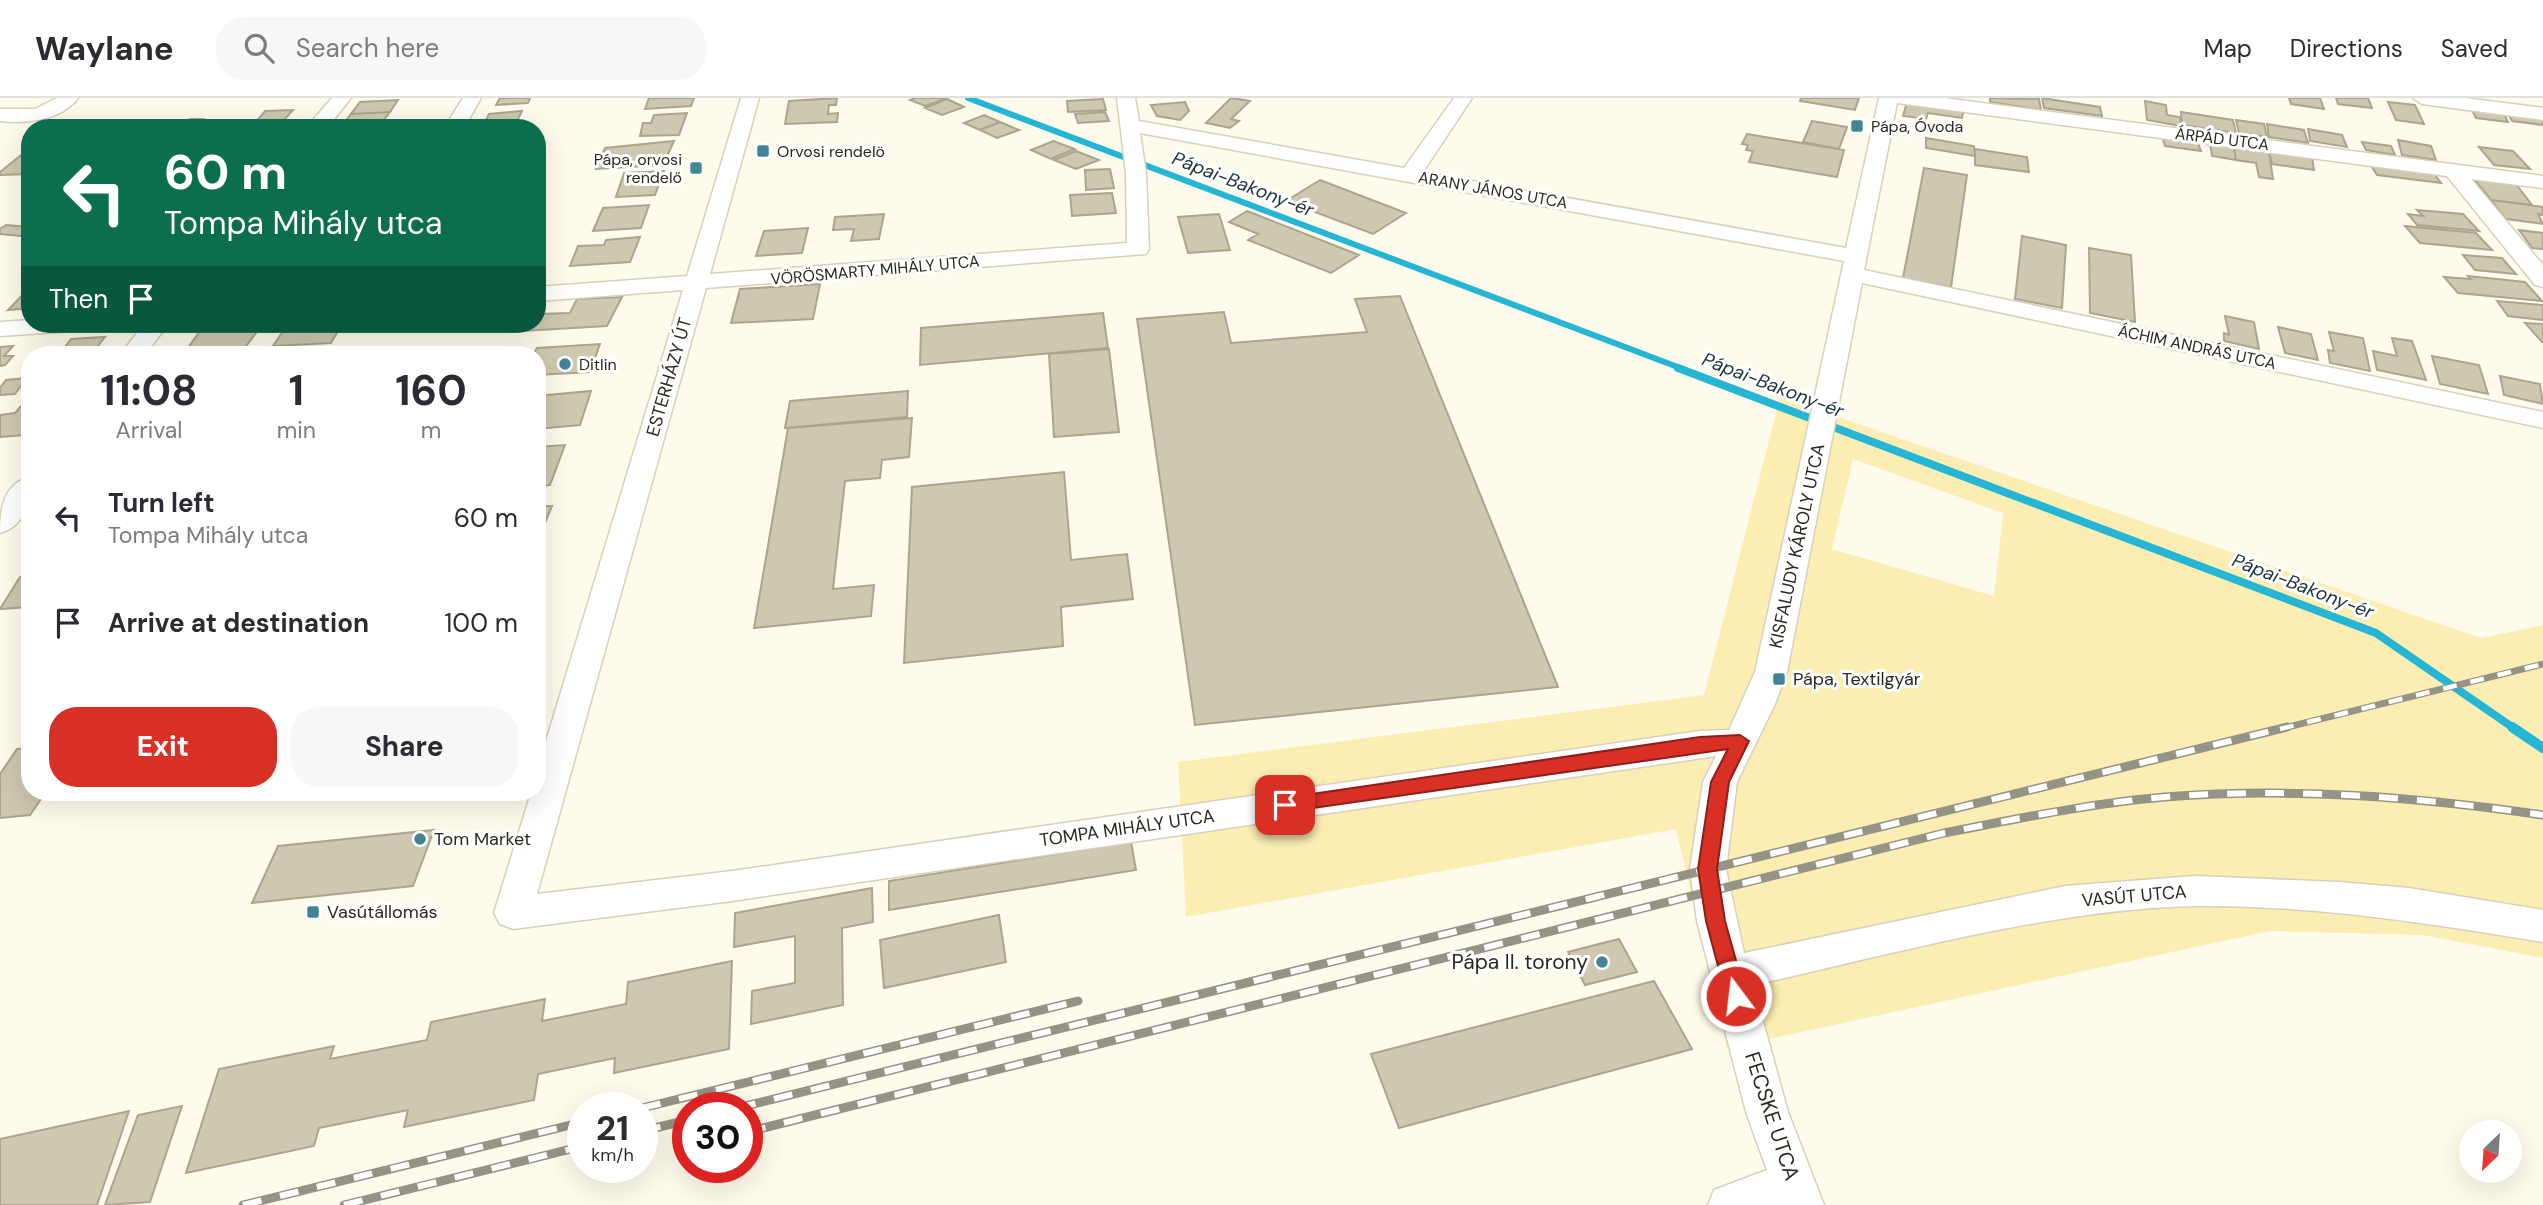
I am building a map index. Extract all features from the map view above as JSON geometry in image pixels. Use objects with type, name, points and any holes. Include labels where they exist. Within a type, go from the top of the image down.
[{"type":"street","points":[[2,111],[57,105],[85,98]]},
{"type":"street","points":[[324,119],[342,98]]},
{"type":"street","points":[[459,119],[472,98]]},
{"type":"street","name":"ESTERHÁZY ÚT","points":[[546,798],[750,98]]},
{"type":"street","points":[[1126,98],[1135,162],[1183,134]]},
{"type":"street","points":[[1410,175],[1463,98]]},
{"type":"street","name":"KISFALUDY KÁROLY UTCA","points":[[1740,741],[1771,672],[1888,98]]},
{"type":"street","name":"ÁRPÁD UTCA","points":[[1901,98],[2543,182]]},
{"type":"street","points":[[2421,98],[2543,114]]},
{"type":"street","name":"ARANY JÁNOS UTCA","points":[[1131,125],[1410,175],[1852,265]]},
{"type":"street","name":"VÖRÖSMARTY MIHÁLY UTCA","points":[[546,293],[1138,249],[1135,162]]},
{"type":"street","points":[[2453,170],[2543,280]]},
{"type":"street","name":"ÁCHIM ANDRÁS UTCA","points":[[1852,265],[2543,420]]},
{"type":"street","points":[[0,329],[21,328]]},
{"type":"street","points":[[0,524],[21,497]]},
{"type":"street","name":"TOMPA MIHÁLY UTCA","points":[[513,913],[746,884],[1700,744],[1740,741]]},
{"type":"street","name":"FECSKE UTCA","points":[[1740,741],[1720,782],[1708,869],[1716,921],[1767,1112],[1797,1194]]},
{"type":"street","name":"ESTERHÁZY ÚT","points":[[513,913],[545,801]]},
{"type":"street","name":"VASÚT UTCA","points":[[1730,973],[2065,902],[2195,891],[2353,898],[2543,926]]},
{"type":"street","points":[[1730,1205],[1797,1194]]},
{"type":"shaded area","points":[[1780,397],[2481,638],[2543,625],[2543,958],[2422,935],[2270,931],[1727,1048],[1676,829],[1186,917],[1178,762],[1704,695]],"holes":[[[1853,459],[2003,513],[1994,596],[1832,549]]]},
{"type":"building","points":[[500,98],[530,98],[528,103],[496,105]]},
{"type":"building","points":[[649,98],[694,98],[691,106],[645,109]]},
{"type":"building","points":[[837,98],[836,105],[829,105],[828,114],[838,113],[837,122],[785,124],[789,101]]},
{"type":"building","points":[[1231,98],[1250,101],[1231,119],[1239,121],[1230,128],[1206,123]]},
{"type":"building","points":[[1801,98],[1859,98],[1855,110],[1800,101]]},
{"type":"building","points":[[1990,98],[2039,99],[2041,110],[1990,102]]},
{"type":"building","points":[[2042,98],[2100,107],[2102,116],[2044,108]]},
{"type":"building","points":[[2289,98],[2320,98],[2324,109],[2291,104]]},
{"type":"building","points":[[2336,98],[2368,98],[2372,108],[2338,104]]},
{"type":"building","points":[[945,99],[925,106],[910,100]]},
{"type":"building","points":[[947,99],[964,107],[942,115],[925,108]]},
{"type":"building","points":[[1103,99],[1106,110],[1068,112],[1067,101]]},
{"type":"building","points":[[398,100],[390,112],[351,114],[360,102]]},
{"type":"building","points":[[2145,101],[2166,105],[2167,115],[2180,117],[2181,126],[2147,120]]},
{"type":"building","points":[[1185,102],[1189,111],[1180,120],[1157,116],[1151,105]]},
{"type":"building","points":[[1907,102],[1964,109],[1962,118],[1928,113],[1926,119],[1903,116]]},
{"type":"building","points":[[2388,102],[2415,105],[2424,124],[2396,120]]},
{"type":"building","points":[[2470,106],[2502,110],[2508,122],[2476,118]]},
{"type":"building","points":[[293,110],[285,119],[258,119],[265,111]]},
{"type":"building","points":[[2506,110],[2543,115],[2543,125],[2512,121]]},
{"type":"building","points":[[522,111],[518,119],[486,119],[489,114]]},
{"type":"building","points":[[390,112],[385,119],[347,119],[351,114]]},
{"type":"building","points":[[1105,112],[1109,121],[1078,123],[1075,114]]},
{"type":"building","points":[[2181,112],[2233,120],[2236,133],[2182,125]]},
{"type":"building","points":[[687,113],[679,135],[640,136],[643,123],[651,123],[654,115]]},
{"type":"building","points":[[984,115],[1000,122],[980,130],[964,123]]},
{"type":"building","points":[[2236,120],[2264,124],[2267,137],[2239,133]]},
{"type":"building","points":[[1812,121],[1847,127],[1839,149],[1803,142]]},
{"type":"building","points":[[1000,122],[1019,130],[997,138],[980,130]]},
{"type":"building","points":[[2267,124],[2304,130],[2308,143],[2269,137]]},
{"type":"building","points":[[2308,129],[2342,135],[2347,147],[2310,141]]},
{"type":"building","points":[[1747,134],[1844,150],[1837,177],[1749,162],[1753,151],[1746,150],[1748,145],[1742,144]]},
{"type":"building","points":[[2162,136],[2197,141],[2201,151],[2165,146]]},
{"type":"building","points":[[1926,138],[1974,146],[1975,156],[1926,148]]},
{"type":"building","points":[[2398,140],[2431,146],[2436,160],[2402,155]]},
{"type":"building","points":[[674,141],[663,165],[596,169],[605,148]]},
{"type":"building","points":[[1053,141],[1075,149],[1051,159],[1031,150]]},
{"type":"building","points":[[2362,142],[2391,146],[2395,155],[2366,150]]},
{"type":"building","points":[[2210,143],[2234,147],[2236,160],[2212,156]]},
{"type":"building","points":[[2234,147],[2269,152],[2273,179],[2259,177],[2256,163],[2236,160]]},
{"type":"building","points":[[2479,147],[2513,151],[2530,169],[2494,165]]},
{"type":"building","points":[[1975,149],[2027,157],[2029,172],[1975,165]]},
{"type":"building","points":[[1076,151],[1099,160],[1076,169],[1054,160]]},
{"type":"building","points":[[2269,151],[2312,157],[2314,170],[2272,164]]},
{"type":"building","points":[[21,155],[21,174],[0,175],[0,172]]},
{"type":"building","points":[[2370,164],[2433,172],[2441,183],[2377,175]]},
{"type":"building","points":[[1924,168],[1967,175],[1951,287],[1903,278]]},
{"type":"building","points":[[1110,169],[1114,188],[1086,190],[1085,170]]},
{"type":"building","points":[[664,171],[655,195],[616,197],[624,173]]},
{"type":"building","points":[[2473,178],[2515,183],[2532,205],[2491,200]]},
{"type":"building","points":[[1320,180],[1406,213],[1373,234],[1286,201]]},
{"type":"building","points":[[1112,193],[1116,213],[1072,216],[1070,195]]},
{"type":"building","points":[[2491,200],[2543,207],[2543,215],[2538,214],[2543,224],[2506,219]]},
{"type":"building","points":[[649,205],[641,228],[593,231],[603,208]]},
{"type":"building","points":[[2417,210],[2463,214],[2479,231],[2417,225],[2408,214],[2423,216]]},
{"type":"building","points":[[1247,211],[1359,255],[1331,273],[1248,240],[1258,234],[1229,222]]},
{"type":"building","points":[[884,214],[879,239],[851,241],[854,229],[833,230],[835,217]]},
{"type":"building","points":[[1219,214],[1230,250],[1188,253],[1178,217]]},
{"type":"building","points":[[6,225],[21,226],[21,236],[0,234],[0,229]]},
{"type":"building","points":[[2405,226],[2476,233],[2492,250],[2420,243]]},
{"type":"building","points":[[808,228],[802,253],[756,256],[764,231]]},
{"type":"building","points":[[2519,230],[2543,233],[2543,249],[2532,248]]},
{"type":"building","points":[[2022,236],[2066,245],[2062,308],[2015,299]]},
{"type":"building","points":[[640,237],[630,262],[570,266],[578,246],[604,245],[606,240]]},
{"type":"building","points":[[2089,248],[2131,255],[2135,322],[2090,313]]},
{"type":"building","points":[[2463,255],[2502,258],[2516,274],[2475,270]]},
{"type":"building","points":[[2468,276],[2525,282],[2542,301],[2458,293],[2444,277],[2471,279]]},
{"type":"building","points":[[820,284],[813,319],[731,323],[740,289]]},
{"type":"building","points":[[21,296],[21,309],[8,310]]},
{"type":"building","points":[[1400,296],[1558,687],[1195,725],[1137,319],[1224,312],[1231,343],[1367,332],[1355,299]]},
{"type":"building","points":[[622,297],[607,326],[546,330],[546,314],[570,313],[577,299]]},
{"type":"building","points":[[2497,301],[2543,305],[2543,320],[2508,316]]},
{"type":"building","points":[[1103,313],[1108,348],[920,365],[921,328]]},
{"type":"building","points":[[2225,316],[2254,322],[2259,349],[2224,341],[2224,333],[2229,335]]},
{"type":"building","points":[[2525,323],[2543,324],[2543,342],[2542,342]]},
{"type":"building","points":[[2278,327],[2311,334],[2318,360],[2285,353]]},
{"type":"building","points":[[2329,332],[2363,338],[2370,371],[2330,363],[2328,350],[2334,351]]},
{"type":"building","points":[[198,333],[256,333],[246,346],[189,346]]},
{"type":"building","points":[[282,333],[337,333],[331,343],[273,346]]},
{"type":"building","points":[[105,337],[98,346],[66,346],[71,339]]},
{"type":"building","points":[[2392,338],[2412,341],[2426,380],[2377,370],[2373,351],[2397,356]]},
{"type":"building","name":"Ditlin","points":[[600,344],[590,372],[546,374],[546,347]]},
{"type":"building","points":[[13,346],[4,356],[13,356],[5,365],[0,366],[0,347]]},
{"type":"building","points":[[1109,349],[1119,432],[1054,437],[1049,354]]},
{"type":"building","points":[[2432,356],[2479,365],[2488,394],[2440,384]]},
{"type":"building","points":[[2500,376],[2540,384],[2543,404],[2504,395]]},
{"type":"building","points":[[21,379],[21,386],[15,394],[0,395],[0,388],[6,380]]},
{"type":"building","points":[[591,391],[580,425],[546,428],[546,395]]},
{"type":"building","points":[[908,391],[907,417],[785,428],[790,401]]},
{"type":"building","points":[[21,406],[21,435],[0,437],[0,415],[15,413]]},
{"type":"building","points":[[912,418],[909,457],[882,460],[880,478],[845,481],[833,589],[874,585],[871,616],[754,628],[788,428]]},
{"type":"building","points":[[565,445],[550,485],[546,485],[546,446]]},
{"type":"building","points":[[1064,472],[1071,560],[1127,554],[1133,599],[1061,607],[1063,646],[904,663],[912,487]]},
{"type":"building","points":[[546,506],[552,506],[546,520]]},
{"type":"building","points":[[20,577],[21,577],[21,608],[0,609]]},
{"type":"building","points":[[17,749],[21,749],[21,801],[40,801],[30,815],[0,818],[0,774]]},
{"type":"building","points":[[434,830],[413,886],[252,903],[278,846]]},
{"type":"building","points":[[1131,842],[1136,870],[889,910],[889,881]]},
{"type":"building","points":[[872,888],[873,922],[842,928],[843,1005],[751,1024],[752,991],[795,983],[795,936],[734,947],[735,913]]},
{"type":"building","points":[[999,915],[1006,962],[884,988],[880,940]]},
{"type":"building","name":"Pápa II. torony","points":[[1619,939],[1637,972],[1585,985],[1568,952]]},
{"type":"building","points":[[732,961],[729,1049],[614,1073],[615,1058],[538,1074],[534,1100],[404,1127],[408,1110],[319,1128],[314,1146],[186,1173],[219,1069],[334,1046],[330,1059],[427,1040],[431,1022],[545,999],[542,1021],[626,1004],[628,982]]},
{"type":"building","points":[[1654,981],[1692,1049],[1399,1128],[1371,1054]]},
{"type":"building","points":[[182,1106],[150,1202],[105,1205],[138,1115]]},
{"type":"building","points":[[129,1111],[97,1205],[0,1205],[0,1139]]},
{"type":"waterway","name":"Pápai-Bakony-ér","points":[[968,98],[1683,369]]},
{"type":"waterway","name":"Pápai-Bakony-ér","points":[[1678,368],[2376,633],[2515,729]]},
{"type":"waterway","name":"Pápai-Bakony-ér","points":[[2512,727],[2543,748]]},
{"type":"railway","points":[[2280,729],[2543,664]]},
{"type":"railway","points":[[763,1102],[2287,727]]},
{"type":"railway","points":[[763,1128],[1944,833],[2054,812],[2165,797],[2260,793],[2402,799],[2543,815]]},
{"type":"railway","points":[[658,1104],[1078,1001]]},
{"type":"railway","points":[[658,1127],[672,1124]]},
{"type":"railway","points":[[243,1205],[567,1126]]},
{"type":"railway","points":[[344,1205],[567,1150]]},
{"type":"place","name":"Pápa, Óvoda","points":[[1857,126]]},
{"type":"place","name":"Orvosi rendelö","points":[[763,151]]},
{"type":"place","name":"Pápa, orvosi rendelő","points":[[696,168]]},
{"type":"place","name":"Ditlin","points":[[565,364]]},
{"type":"place","name":"Pápa, Textilgyár","points":[[1779,679]]},
{"type":"place","name":"Tom Market","points":[[420,839]]},
{"type":"place","name":"Vasútállomás","points":[[313,912]]},
{"type":"place","name":"Pápa II. torony","points":[[1602,962]]},
{"type":"route","points":[[1285,805],[1700,744],[1740,741],[1720,782],[1708,869],[1716,921],[1736,996]]}]
